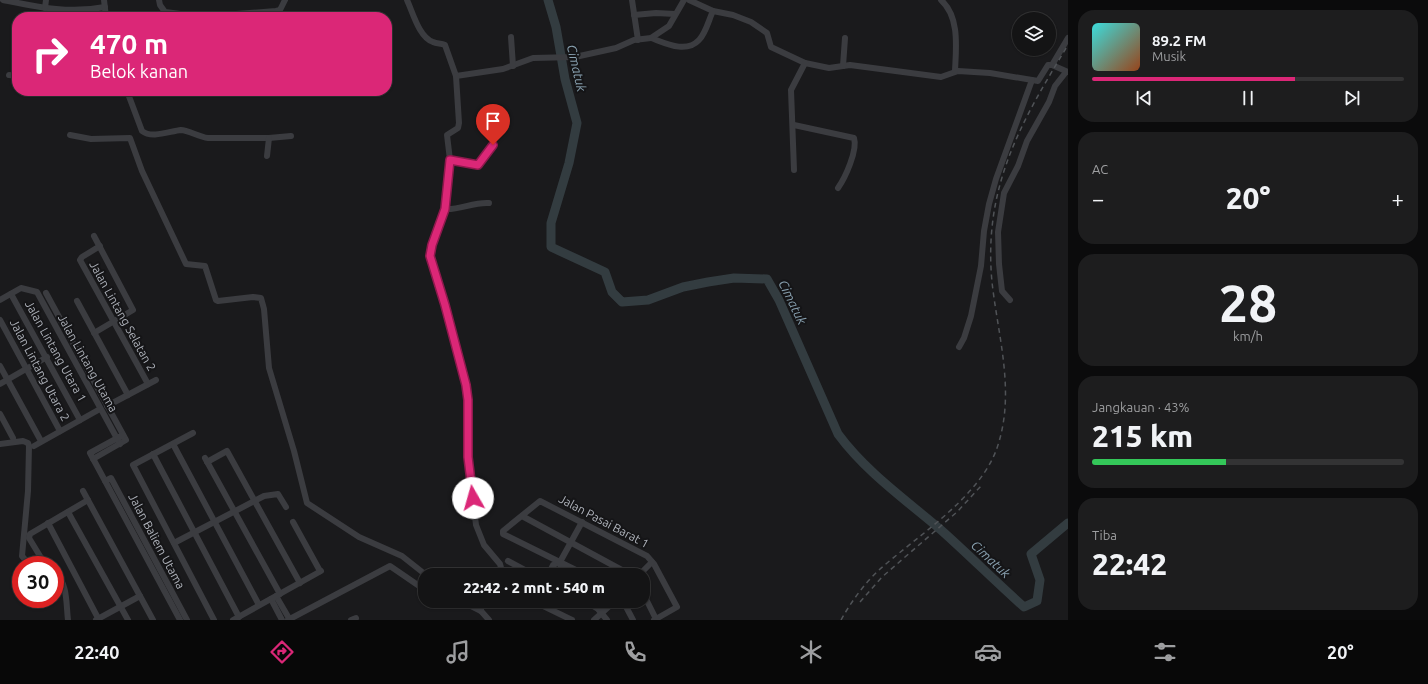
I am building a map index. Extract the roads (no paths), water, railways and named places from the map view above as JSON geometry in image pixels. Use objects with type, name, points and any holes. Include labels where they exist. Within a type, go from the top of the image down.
[{"type":"street","points":[[3,0],[45,8],[82,11],[105,7]]},
{"type":"street","points":[[45,8],[46,0]]},
{"type":"street","points":[[104,0],[106,12]]},
{"type":"street","points":[[159,0],[160,5],[165,12]]},
{"type":"street","points":[[276,12],[280,10],[285,0]]},
{"type":"street","points":[[407,0],[424,35],[432,42],[444,44],[447,47],[456,76],[459,123],[458,128],[447,135],[450,160],[445,209],[432,245],[430,262],[445,305],[466,385],[468,400],[468,457],[476,525],[484,545],[500,564],[501,568]]},
{"type":"street","points":[[632,0],[638,40]]},
{"type":"street","points":[[456,76],[481,74],[513,66],[527,59],[575,57],[616,48],[638,40],[651,38],[668,28],[684,0]]},
{"type":"street","points":[[689,0],[713,10],[733,15],[751,22],[767,33],[771,47],[805,63],[832,68],[843,66],[884,68],[941,77],[955,71],[990,73],[1038,81],[1048,65],[1052,65],[1068,38]]},
{"type":"street","points":[[940,0],[944,3],[955,26],[955,71]]},
{"type":"street","points":[[651,38],[679,47],[695,42],[701,37],[713,10]]},
{"type":"street","points":[[634,16],[656,13],[675,14]]},
{"type":"street","points":[[511,37],[513,66]]},
{"type":"street","points":[[843,66],[845,38]]},
{"type":"street","points":[[794,170],[792,87],[805,63]]},
{"type":"street","points":[[1010,300],[1002,291],[999,264],[998,232],[1004,193],[1018,166],[1027,141],[1049,102],[1055,86],[1067,72],[1052,65]]},
{"type":"street","points":[[959,347],[964,338],[971,316],[981,266],[984,231],[989,204],[996,179],[1020,117],[1023,103],[1032,80]]},
{"type":"street","points":[[129,96],[142,131],[150,134],[183,130],[200,138],[269,138],[291,136]]},
{"type":"street","points":[[794,125],[854,138],[854,147],[846,173],[838,188]]},
{"type":"street","points":[[132,140],[142,131]]},
{"type":"street","points":[[70,135],[91,139],[120,137],[132,140]]},
{"type":"street","points":[[267,156],[269,138]]},
{"type":"street","points":[[132,140],[142,171],[186,264],[205,266],[216,300],[218,301],[259,296],[263,300],[269,368],[294,451],[307,503],[359,537],[402,556],[418,569]]},
{"type":"street","points":[[450,160],[478,165],[493,145]]},
{"type":"street","points":[[445,209],[454,209],[472,204],[490,203]]},
{"type":"street","points":[[94,236],[133,310],[94,333]]},
{"type":"street","name":"Jalan Lintang Selatan 2","points":[[100,246],[80,258],[148,384]]},
{"type":"street","name":"Jalan Lintang Utama","points":[[11,294],[23,288],[36,292],[118,441],[125,438],[46,294]]},
{"type":"street","points":[[0,300],[11,294]]},
{"type":"street","name":"Jalan Lintang Utara 1","points":[[11,294],[48,357],[80,420]]},
{"type":"street","points":[[77,301],[128,395]]},
{"type":"street","name":"Jalan Lintang Utara 2","points":[[0,320],[60,431]]},
{"type":"street","points":[[66,345],[72,341]]},
{"type":"street","points":[[0,384],[48,357]]},
{"type":"street","points":[[0,366],[40,441]]},
{"type":"street","points":[[107,406],[156,380]]},
{"type":"street","points":[[34,446],[40,441],[100,409]]},
{"type":"street","points":[[0,414],[13,438]]},
{"type":"street","points":[[193,433],[133,465],[214,620]]},
{"type":"street","points":[[0,444],[23,441],[28,443],[29,446],[28,491],[22,556]]},
{"type":"street","name":"Jalan Baliem Utama","points":[[118,441],[91,456],[180,620]]},
{"type":"street","points":[[173,444],[259,605]]},
{"type":"street","points":[[300,583],[227,451],[206,460],[234,511],[289,620],[390,566],[418,585]]},
{"type":"street","points":[[153,454],[236,618],[320,571],[293,522]]},
{"type":"street","name":"Jalan Baliem Utama","points":[[105,481],[111,478],[187,620]]},
{"type":"street","points":[[83,491],[153,620]]},
{"type":"street","points":[[174,543],[264,496],[278,494],[286,507]]},
{"type":"street","points":[[40,556],[29,538],[30,534],[88,500]]},
{"type":"street","name":"Jalan Pasai Barat 1","points":[[522,516],[540,500],[619,541],[652,562],[676,607],[655,620]]},
{"type":"street","points":[[68,512],[128,620]]},
{"type":"street","points":[[572,568],[503,533],[522,516],[618,568]]},
{"type":"street","points":[[552,568],[553,565],[560,562],[582,522]]},
{"type":"street","points":[[48,523],[98,620],[140,596]]},
{"type":"street","points":[[508,561],[519,568]]},
{"type":"street","points":[[560,562],[561,568]]},
{"type":"street","points":[[646,568],[652,562]]},
{"type":"street","points":[[64,586],[68,620]]},
{"type":"street","points":[[276,596],[282,620]]},
{"type":"street","points":[[475,608],[481,611],[489,620]]},
{"type":"street","points":[[548,608],[572,620]]},
{"type":"street","points":[[595,608],[602,613],[607,620]]},
{"type":"street","points":[[594,620],[607,608]]},
{"type":"street","points":[[627,608],[633,620]]},
{"type":"street","points":[[650,608],[655,620]]},
{"type":"waterway","name":"Cimatuk","points":[[548,0],[556,27],[565,79],[577,123],[569,163],[551,223],[551,247],[605,272],[612,292],[622,302],[648,300],[683,287],[708,282],[734,278],[767,279],[779,300],[838,434],[861,461],[941,530],[1024,607],[1037,601],[1040,580],[1031,554],[1068,523]]},
{"type":"railway","points":[[841,620],[858,594],[873,575],[946,515],[977,483],[989,466],[997,448],[1005,407],[1005,386],[1004,365],[992,282],[991,248],[993,216],[1009,157],[1021,129],[1035,101],[1068,45]]},
{"type":"railway","points":[[860,602],[882,577],[957,512],[981,486]]}]
